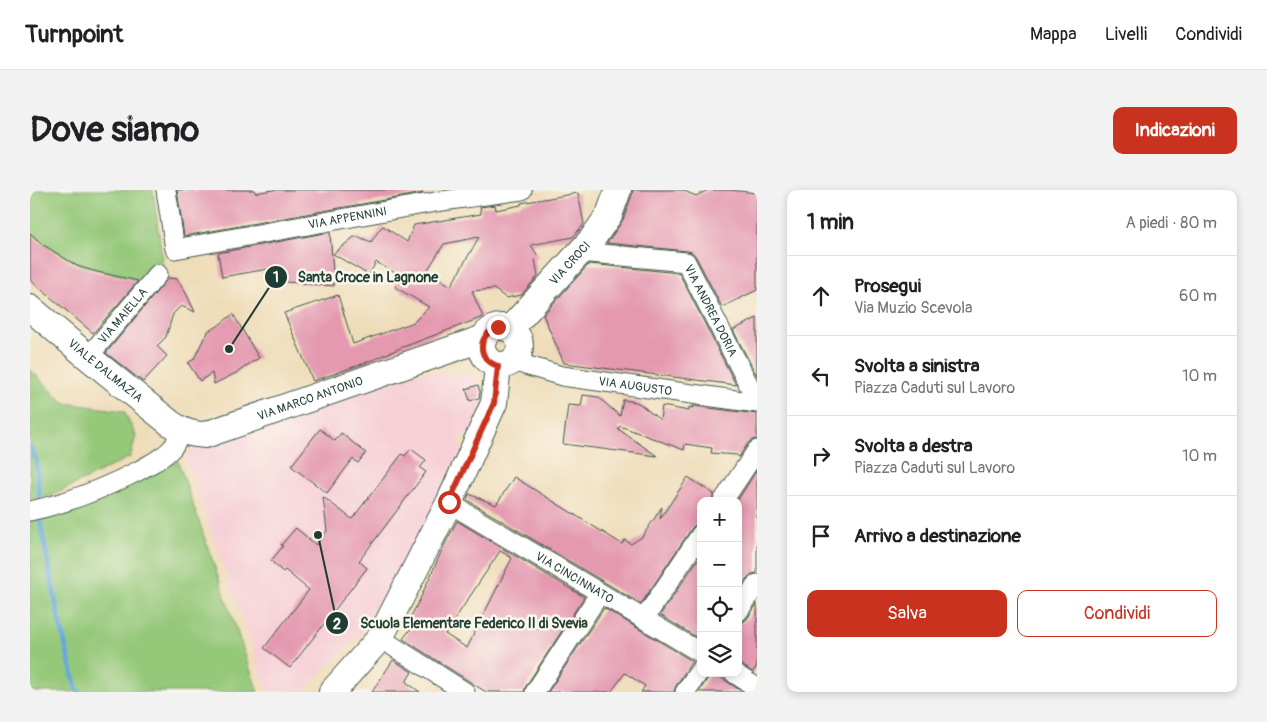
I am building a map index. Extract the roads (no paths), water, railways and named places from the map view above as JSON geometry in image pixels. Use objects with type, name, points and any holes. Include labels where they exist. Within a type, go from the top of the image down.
[{"type":"main road","name":"VIA CROCI","points":[[510,329],[592,240],[609,215],[618,190]]},
{"type":"main road","name":"VIALE DALMAZIA","points":[[30,308],[181,431]]},
{"type":"main road","name":"VIA MARCO ANTONIO","points":[[181,431],[205,435],[439,354],[496,355],[487,333],[498,327],[510,329]]},
{"type":"main road","points":[[332,692],[380,638],[449,502],[494,403],[496,355]]},
{"type":"street","name":"VIA APPENNINI","points":[[166,190],[175,249],[434,196],[522,190]]},
{"type":"street","name":"VIA ANDREA DORIA","points":[[580,252],[686,262],[757,402]]},
{"type":"street","name":"VIA MAIELLA","points":[[88,357],[158,274]]},
{"type":"street","name":"VIA AUGUSTO","points":[[496,355],[562,376],[757,402]]},
{"type":"street","points":[[30,510],[55,506],[126,477],[155,462],[172,448],[181,431]]},
{"type":"street","points":[[726,497],[757,450]]},
{"type":"street","name":"VIA CINCINNATO","points":[[449,502],[697,650]]},
{"type":"street","points":[[644,619],[697,540]]},
{"type":"street","points":[[742,606],[757,584]]},
{"type":"street","points":[[536,692],[600,593]]},
{"type":"street","points":[[380,638],[465,692]]},
{"type":"street","points":[[685,692],[697,675]]},
{"type":"street","points":[[740,677],[757,688]]},
{"type":"waterway","points":[[30,447],[36,460],[40,504]]},
{"type":"waterway","points":[[40,512],[40,521],[59,619],[76,688],[79,692]]},
{"type":"place","name":"Santa Croce in Lagnone","points":[[229,349]]},
{"type":"place","name":"Scuola Elementare Federico II di Svevia","points":[[318,535]]}]
